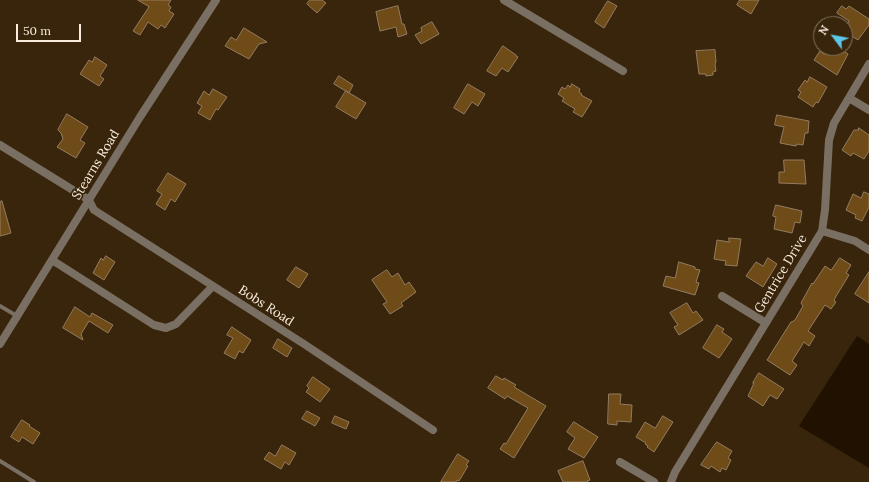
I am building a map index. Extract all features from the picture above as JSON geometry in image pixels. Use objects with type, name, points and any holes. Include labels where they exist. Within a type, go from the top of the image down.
[{"type":"street","name":"Stearns Road","points":[[0,344],[140,117],[216,0]]},
{"type":"street","points":[[504,0],[623,71]]},
{"type":"street","name":"Gentrice Drive","points":[[671,482],[675,472],[822,231],[825,210],[829,140],[834,123],[869,64]]},
{"type":"street","points":[[849,98],[869,110]]},
{"type":"street","name":"Bobs Road","points":[[0,145],[89,200],[94,210],[304,344],[433,430]]},
{"type":"street","points":[[822,231],[855,241],[869,250]]},
{"type":"street","points":[[52,260],[154,325],[166,328],[176,324],[213,286]]},
{"type":"street","points":[[722,296],[766,323]]},
{"type":"street","points":[[620,462],[654,482]]},
{"type":"lane","points":[[0,306],[17,316]]},
{"type":"lane","points":[[0,461],[34,482]]},
{"type":"shaded area","points":[[857,336],[869,344],[869,468],[799,426]]},
{"type":"building","points":[[138,0],[171,0],[168,5],[171,7],[169,11],[174,14],[165,28],[161,25],[158,29],[148,22],[140,35],[133,31],[149,7]]},
{"type":"building","points":[[310,0],[322,0],[326,3],[317,13],[307,4]]},
{"type":"building","points":[[740,0],[759,0],[751,14],[737,5]]},
{"type":"building","points":[[608,1],[617,6],[604,28],[595,22]]},
{"type":"building","points":[[398,6],[402,24],[404,24],[407,34],[398,37],[396,27],[380,31],[376,12]]},
{"type":"building","points":[[842,6],[846,9],[849,6],[869,19],[869,25],[858,40],[853,37],[853,16],[842,16],[837,13]]},
{"type":"building","points":[[432,22],[439,34],[421,44],[415,35],[422,31],[421,28]]},
{"type":"building","points":[[244,28],[267,42],[259,44],[249,59],[225,46],[231,37],[236,40]]},
{"type":"building","points":[[503,46],[518,57],[508,72],[502,68],[496,76],[487,71]]},
{"type":"building","points":[[715,50],[716,71],[713,72],[713,75],[706,76],[706,74],[699,74],[696,51]]},
{"type":"building","points":[[817,56],[847,56],[837,75],[814,60]]},
{"type":"building","points":[[95,57],[107,65],[100,76],[104,79],[99,86],[80,74],[89,60],[92,62]]},
{"type":"building","points":[[339,76],[353,85],[349,93],[334,84]]},
{"type":"building","points":[[810,77],[827,87],[818,103],[816,102],[813,107],[798,97],[801,92],[798,90],[805,80],[807,82]]},
{"type":"building","points":[[468,84],[485,94],[478,106],[472,102],[464,114],[454,108]]},
{"type":"building","points":[[572,84],[580,89],[579,92],[582,94],[581,95],[592,101],[582,117],[573,112],[575,109],[562,101],[564,98],[558,94],[562,87],[565,89],[568,85],[570,87]]},
{"type":"building","points":[[213,89],[227,97],[218,110],[216,109],[210,120],[198,113],[202,106],[197,103],[204,91],[209,95]]},
{"type":"building","points":[[346,91],[366,103],[356,119],[336,107]]},
{"type":"building","points":[[67,114],[88,127],[80,140],[85,143],[76,158],[57,147],[63,139],[58,130]]},
{"type":"building","points":[[777,115],[809,121],[808,133],[805,133],[803,145],[797,144],[796,146],[780,143],[784,127],[775,125]]},
{"type":"building","points":[[859,128],[869,135],[869,151],[864,159],[853,153],[851,156],[842,150],[854,130],[858,130]]},
{"type":"building","points":[[784,160],[804,160],[806,184],[779,183],[779,172],[784,172]]},
{"type":"building","points":[[168,173],[186,184],[175,202],[171,199],[165,210],[156,204],[162,194],[157,191]]},
{"type":"building","points":[[864,192],[869,194],[869,207],[862,221],[855,218],[856,215],[846,210],[853,194],[861,198]]},
{"type":"building","points":[[2,201],[11,233],[0,236],[0,202]]},
{"type":"building","points":[[776,205],[802,211],[800,223],[795,222],[792,233],[774,229],[776,217],[773,216]]},
{"type":"building","points":[[729,238],[741,239],[737,266],[725,265],[726,261],[714,259],[717,240],[729,242]]},
{"type":"building","points":[[106,256],[115,262],[104,280],[93,273],[101,258],[103,260]]},
{"type":"building","points":[[768,258],[777,264],[763,287],[746,276],[756,262],[763,266]]},
{"type":"building","points":[[840,258],[851,265],[846,273],[849,275],[835,298],[834,301],[836,302],[831,309],[825,305],[808,331],[815,336],[809,346],[804,342],[792,361],[797,365],[790,375],[767,360],[791,322],[795,320],[803,306],[801,303],[812,283],[813,284],[825,266],[831,270]]},
{"type":"building","points":[[679,262],[700,270],[696,282],[699,283],[695,295],[663,286],[666,276],[675,278]]},
{"type":"building","points":[[296,267],[308,274],[299,288],[287,280]]},
{"type":"building","points":[[387,270],[392,277],[398,273],[405,285],[409,282],[416,292],[401,303],[403,306],[390,314],[383,304],[387,302],[372,280]]},
{"type":"building","points":[[869,272],[869,303],[855,294]]},
{"type":"building","points":[[687,303],[693,313],[696,311],[703,320],[679,335],[674,327],[678,325],[670,313]]},
{"type":"building","points":[[75,307],[90,317],[92,313],[113,325],[108,333],[89,321],[81,334],[83,340],[63,328]]},
{"type":"building","points":[[717,325],[724,329],[722,332],[732,339],[719,358],[703,348]]},
{"type":"building","points":[[232,327],[251,340],[243,353],[239,351],[235,359],[224,353],[233,338],[227,335]]},
{"type":"building","points":[[278,339],[292,348],[287,357],[273,348]]},
{"type":"building","points":[[759,373],[784,389],[777,399],[770,395],[763,406],[748,396]]},
{"type":"building","points":[[496,376],[503,380],[504,378],[516,385],[514,387],[546,406],[514,458],[500,449],[504,443],[506,444],[528,408],[507,396],[505,399],[488,388]]},
{"type":"building","points":[[313,377],[330,389],[320,402],[306,392],[309,388],[307,386]]},
{"type":"building","points":[[609,394],[621,394],[620,404],[632,405],[631,422],[617,421],[617,425],[608,424]]},
{"type":"building","points":[[307,411],[320,418],[315,426],[302,419]]},
{"type":"building","points":[[335,416],[349,422],[346,429],[332,423]]},
{"type":"building","points":[[663,416],[673,422],[654,452],[647,447],[648,446],[645,444],[646,443],[636,437],[645,422],[655,428]]},
{"type":"building","points":[[22,420],[40,433],[33,444],[22,437],[19,442],[11,437]]},
{"type":"building","points":[[574,422],[598,437],[584,458],[568,449],[575,438],[567,432]]},
{"type":"building","points":[[717,442],[732,451],[728,458],[731,460],[726,470],[722,468],[720,472],[711,466],[709,469],[701,465]]},
{"type":"building","points":[[282,445],[296,453],[289,465],[285,462],[281,469],[264,459],[269,452],[275,456]]},
{"type":"building","points":[[458,454],[469,461],[466,465],[468,466],[459,481],[441,482]]},
{"type":"building","points":[[583,461],[590,480],[587,481],[588,482],[563,482],[558,471]]}]
